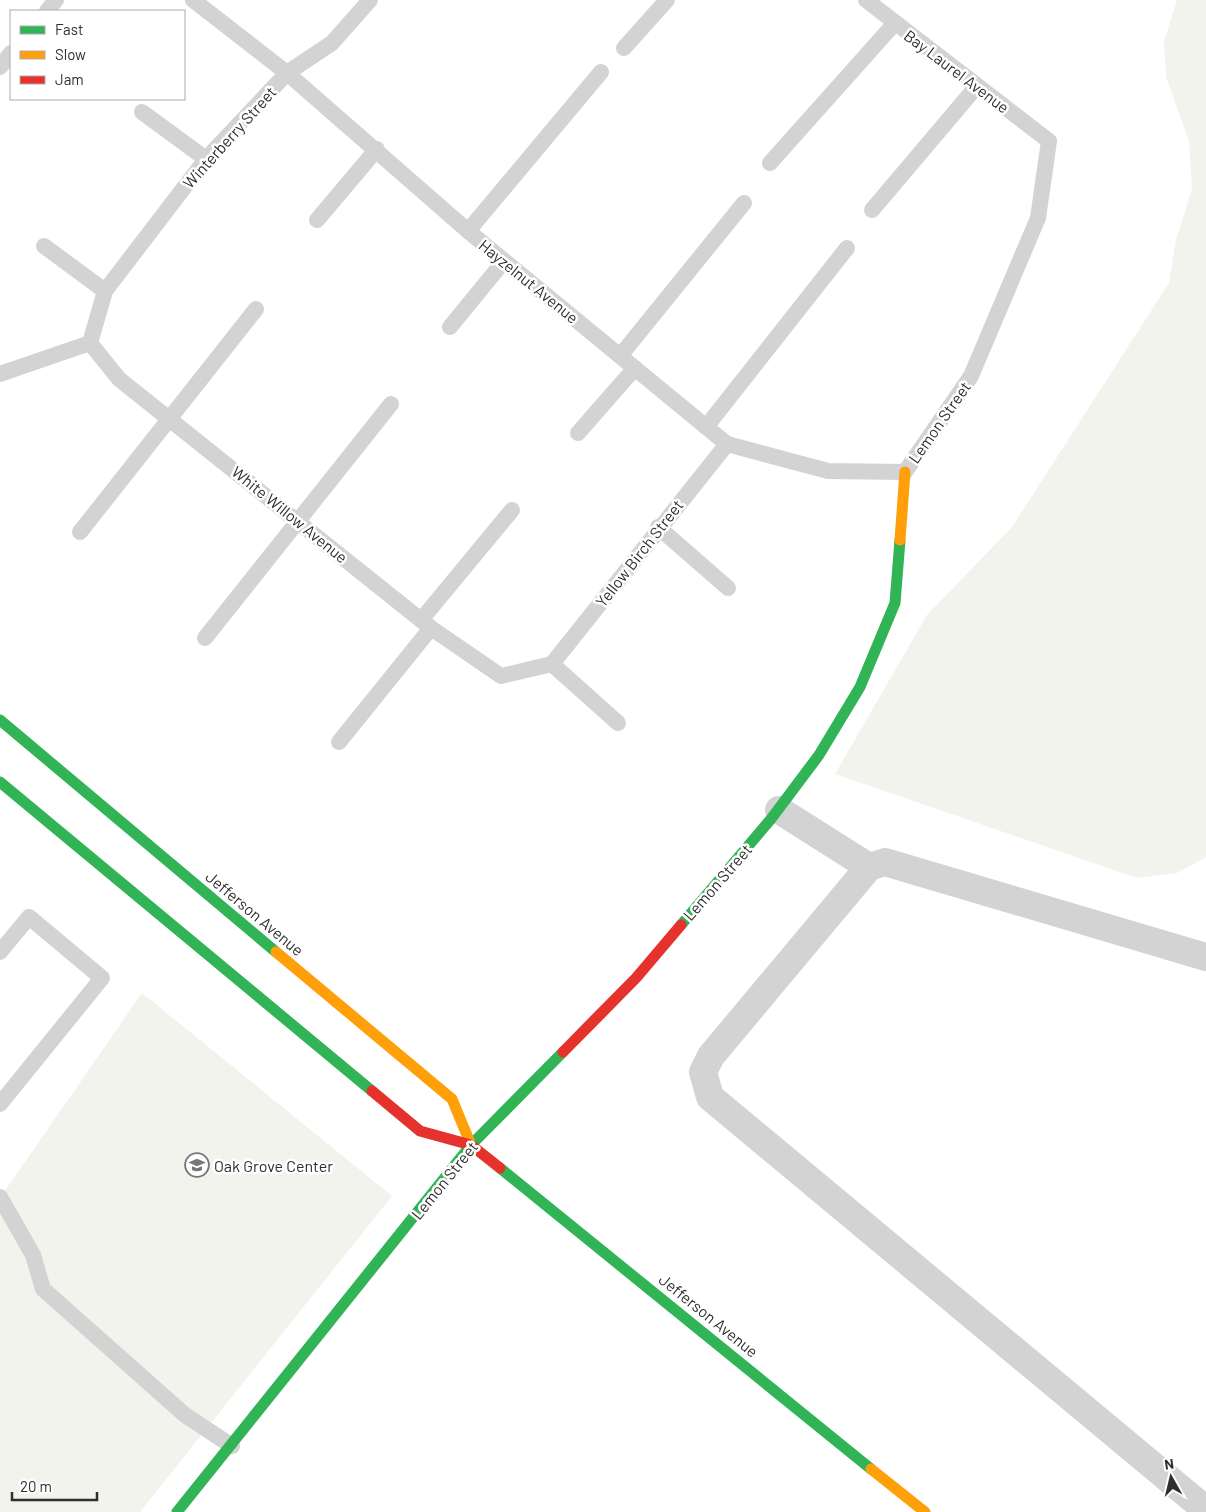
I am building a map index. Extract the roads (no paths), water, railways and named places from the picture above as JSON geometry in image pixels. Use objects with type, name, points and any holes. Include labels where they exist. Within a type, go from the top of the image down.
[{"type":"main road","name":"Lemon Street","points":[[177,1512],[232,1446],[471,1145],[636,978],[778,810],[819,755],[860,687],[895,603],[904,472]]},
{"type":"main road","name":"Jefferson Avenue","points":[[0,720],[452,1099],[471,1145]]},
{"type":"main road","name":"Jefferson Avenue","points":[[2,787],[420,1131],[471,1145],[926,1512]]},
{"type":"street","points":[[778,810],[869,867]]},
{"type":"street","points":[[1206,957],[885,862],[869,867],[711,1056],[703,1072],[710,1097],[1206,1510]]},
{"type":"lane","points":[[48,10],[56,0]]},
{"type":"lane","name":"Hayzelnut Avenue","points":[[193,0],[288,73],[377,149],[468,231],[727,444],[828,471],[904,472]]},
{"type":"lane","name":"Winterberry Street","points":[[105,291],[206,158],[288,73],[332,43],[370,0]]},
{"type":"lane","points":[[624,48],[667,0]]},
{"type":"lane","name":"Bay Laurel Avenue","points":[[866,0],[1049,141]]},
{"type":"lane","points":[[770,163],[895,23]]},
{"type":"lane","points":[[0,67],[10,54]]},
{"type":"lane","points":[[468,231],[601,72]]},
{"type":"lane","points":[[872,210],[977,86]]},
{"type":"lane","points":[[142,112],[206,158]]},
{"type":"lane","name":"Lemon Street","points":[[904,472],[971,376],[1038,218],[1049,141]]},
{"type":"lane","points":[[317,220],[377,149]]},
{"type":"lane","points":[[620,356],[744,203]]},
{"type":"lane","points":[[0,374],[90,343],[105,291],[44,246]]},
{"type":"lane","points":[[706,427],[847,248]]},
{"type":"lane","points":[[450,327],[504,261]]},
{"type":"lane","points":[[80,532],[168,418],[256,309]]},
{"type":"lane","name":"White Willow Avenue","points":[[90,343],[119,379],[426,624],[501,676],[552,664]]},
{"type":"lane","points":[[578,433],[635,368]]},
{"type":"lane","points":[[204,638],[391,404]]},
{"type":"lane","name":"Yellow Birch Street","points":[[552,664],[658,527],[727,444]]},
{"type":"lane","points":[[339,742],[512,510]]},
{"type":"lane","points":[[658,527],[728,588]]},
{"type":"lane","points":[[552,664],[618,723]]},
{"type":"lane","points":[[0,952],[29,917],[102,978],[0,1104]]},
{"type":"lane","points":[[0,1197],[33,1255],[43,1289],[185,1415],[232,1446]]},
{"type":"place","name":"Oak Grove Center","points":[[197,1165]]}]
